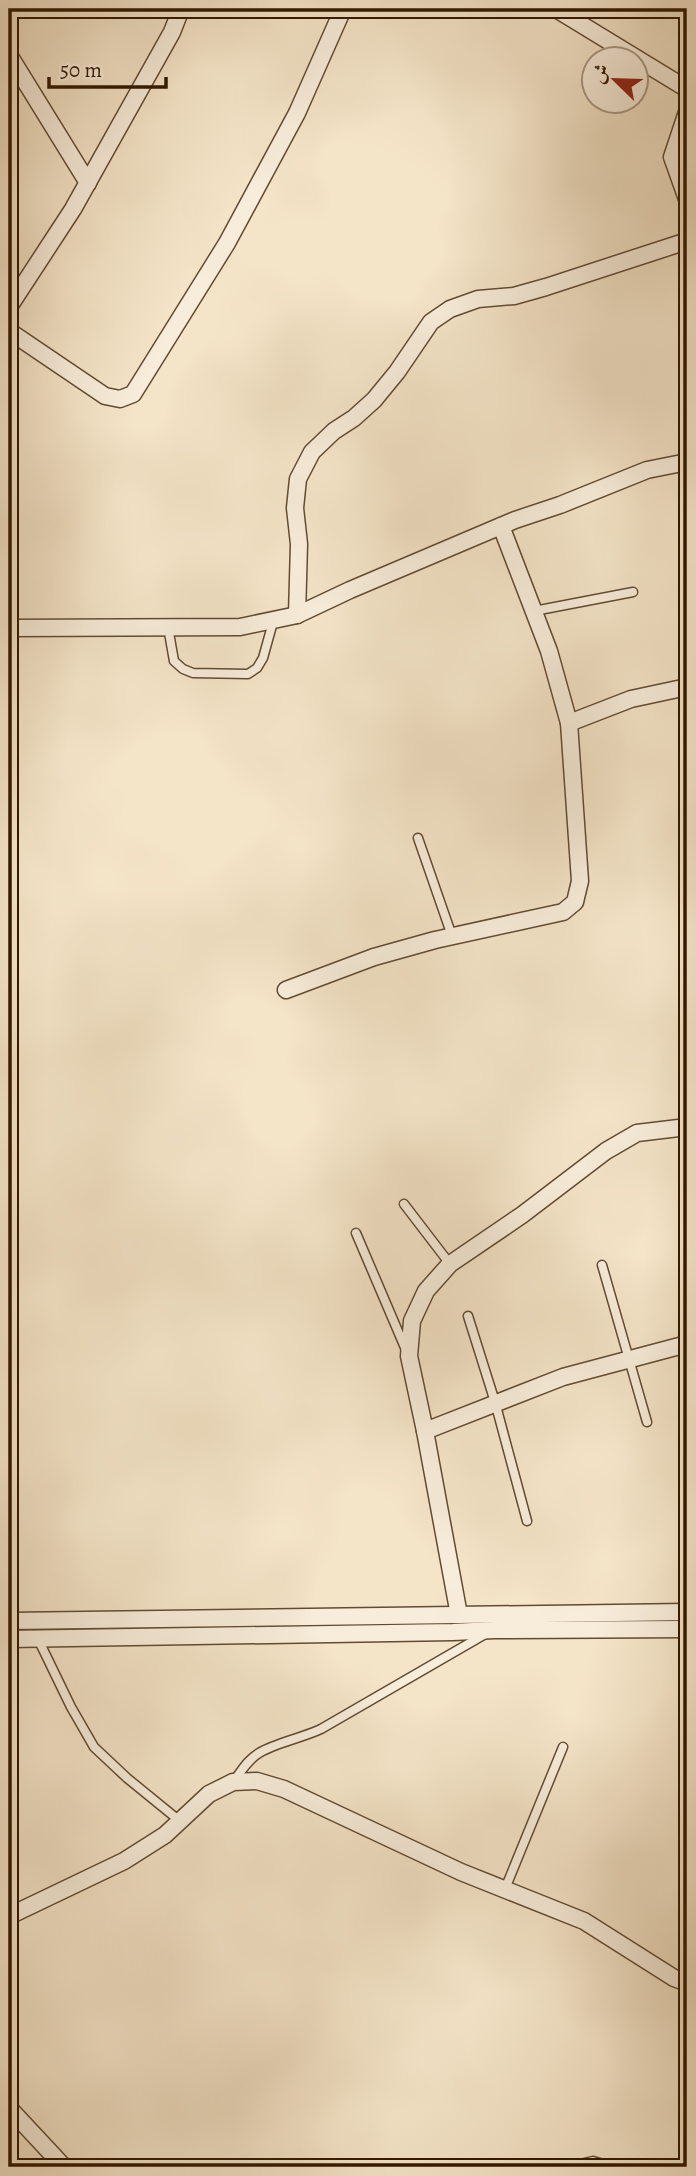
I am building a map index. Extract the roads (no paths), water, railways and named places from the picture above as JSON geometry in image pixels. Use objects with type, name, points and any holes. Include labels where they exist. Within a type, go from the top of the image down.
[{"type":"street","points":[[9,307],[88,183],[172,32],[181,9]]},
{"type":"street","points":[[9,331],[105,396],[121,400],[133,394],[227,243],[297,113],[343,9]]},
{"type":"street","points":[[556,9],[687,89]]},
{"type":"street","points":[[9,55],[88,183]]},
{"type":"street","points":[[687,112],[672,156],[687,199]]},
{"type":"street","points":[[298,615],[299,544],[295,508],[298,479],[312,452],[374,400],[431,322],[450,309],[478,299],[514,296],[687,241]]},
{"type":"street","points":[[9,628],[240,627],[273,622],[298,615],[501,526],[647,470],[687,462]]},
{"type":"street","points":[[286,990],[374,957],[452,936],[563,912],[575,902],[580,881],[569,723],[550,651],[501,526]]},
{"type":"street","points":[[569,723],[631,699],[687,687]]},
{"type":"street","points":[[459,1615],[409,1356],[412,1321],[426,1291],[450,1264],[522,1215],[606,1151],[637,1132],[687,1127]]},
{"type":"street","points":[[425,1431],[563,1377],[687,1344]]},
{"type":"street","points":[[9,1621],[687,1612]]},
{"type":"street","points":[[9,1639],[687,1629]]},
{"type":"street","points":[[9,1916],[124,1861],[165,1835],[209,1794],[233,1782],[257,1781],[284,1789],[461,1872],[583,1921],[674,1978],[687,1983]]},
{"type":"street","points":[[9,2108],[64,2167]]},
{"type":"lane","points":[[534,611],[633,592]]},
{"type":"lane","points":[[168,627],[174,661],[183,669],[193,673],[248,674],[257,668],[263,659],[273,622]]},
{"type":"lane","points":[[418,838],[452,936]]},
{"type":"lane","points":[[404,1204],[450,1264]]},
{"type":"lane","points":[[356,1233],[409,1356]]},
{"type":"lane","points":[[602,1265],[647,1422]]},
{"type":"lane","points":[[468,1316],[495,1402],[527,1521]]},
{"type":"lane","points":[[233,1782],[249,1760],[260,1752],[321,1729],[494,1630]]},
{"type":"lane","points":[[38,1639],[94,1747],[181,1822]]},
{"type":"lane","points":[[505,1889],[563,1747]]},
{"type":"lane","points":[[567,2167],[593,2161],[614,2167]]}]
